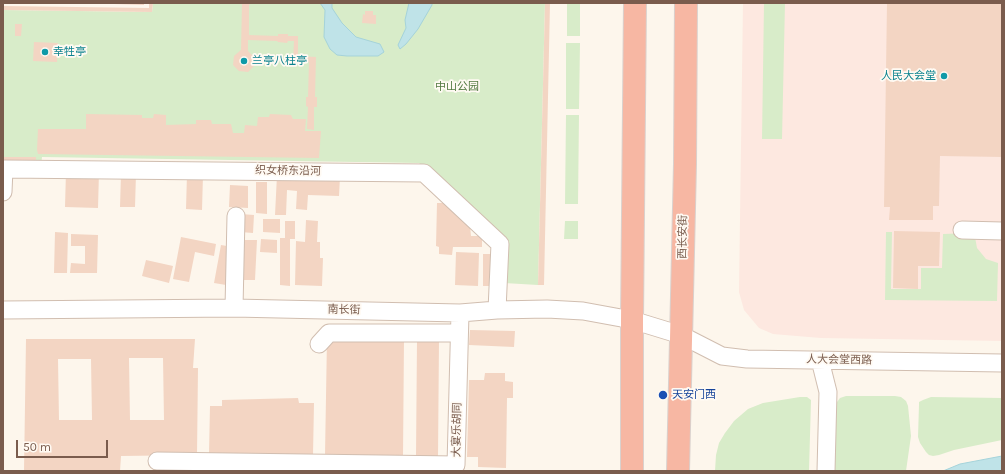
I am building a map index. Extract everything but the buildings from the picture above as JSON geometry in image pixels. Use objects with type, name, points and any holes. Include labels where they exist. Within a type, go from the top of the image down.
[{"type":"highway","points":[[632,471],[635,3]]},
{"type":"highway","name":"西长安街","points":[[678,471],[686,3]]},
{"type":"street","name":"织女桥东沿河","points":[[3,192],[4,169],[424,173],[500,244],[497,310]]},
{"type":"street","points":[[234,308],[236,216]]},
{"type":"street","points":[[962,230],[1002,231]]},
{"type":"street","name":"南长街","points":[[3,310],[234,308],[460,313],[497,310],[583,310],[632,320],[681,336]]},
{"type":"street","name":"大宴乐胡同","points":[[157,460],[456,465],[460,313]]},
{"type":"street","points":[[319,344],[329,333],[460,333]]},
{"type":"street","name":"人大会堂西路","points":[[681,336],[722,356],[747,359],[1002,363]]},
{"type":"street","points":[[820,360],[828,392],[826,471]]},
{"type":"shaded area","points":[[743,3],[1002,3],[1002,341],[821,338],[773,334],[759,328],[744,310],[739,292]]},
{"type":"green space","name":"中山公园","points":[[153,3],[545,3],[538,285],[504,283],[505,246],[419,163],[42,157],[41,167],[3,166],[3,10],[152,12]]},
{"type":"green space","points":[[567,3],[580,3],[580,36],[567,36]]},
{"type":"green space","points":[[764,3],[785,3],[782,139],[762,139]]},
{"type":"green space","points":[[566,43],[580,43],[579,109],[566,109]]},
{"type":"green space","points":[[566,115],[579,115],[578,204],[565,204]]},
{"type":"green space","points":[[565,221],[578,221],[578,239],[564,239]]},
{"type":"green space","points":[[886,232],[892,232],[891,289],[921,289],[921,268],[942,268],[943,234],[971,233],[975,237],[977,248],[986,259],[998,263],[997,301],[885,300]]},
{"type":"green space","points":[[846,396],[895,396],[901,397],[906,401],[908,406],[911,436],[906,471],[833,471],[837,402],[840,398]]},
{"type":"green space","points":[[807,397],[811,400],[809,471],[715,471],[716,455],[719,443],[734,421],[748,409],[763,403]]},
{"type":"green space","points":[[931,397],[1002,398],[1002,440],[954,450],[939,455],[929,455],[920,443],[918,437],[919,402]]},
{"type":"water","points":[[320,3],[332,3],[332,8],[342,23],[356,37],[380,44],[384,52],[378,56],[337,55],[330,49],[324,37],[325,10]]},
{"type":"water","points":[[409,3],[432,3],[432,5],[418,29],[400,49],[398,45],[406,28],[405,20]]},
{"type":"water","points":[[1002,456],[1002,471],[943,471],[960,464]]},
{"type":"place","name":"幸牲亭","points":[[45,52]]},
{"type":"place","name":"兰亭八柱亭","points":[[244,61]]},
{"type":"place","name":"人民大会堂","points":[[944,76]]},
{"type":"place","name":"天安门西","points":[[663,395]]}]
